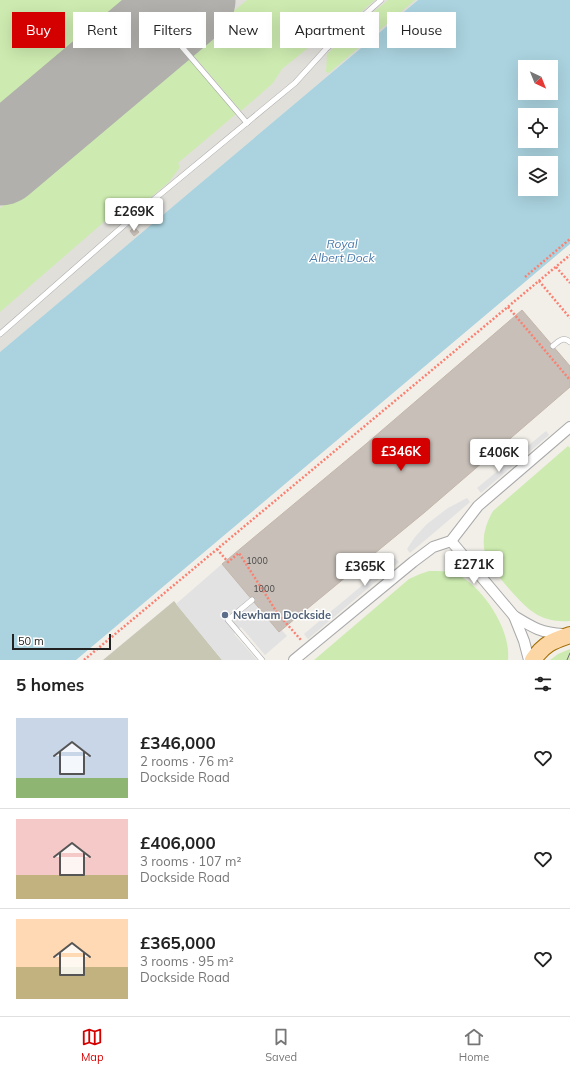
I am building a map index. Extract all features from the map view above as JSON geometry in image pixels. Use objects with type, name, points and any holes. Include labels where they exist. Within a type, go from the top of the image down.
[{"type":"main road","points":[[533,660],[540,650],[552,641],[570,634]]},
{"type":"street","points":[[294,660],[412,562],[433,547],[451,541],[478,506],[570,427]]},
{"type":"street","points":[[451,541],[514,616],[534,629],[549,634],[570,634]]},
{"type":"street","points":[[514,616],[524,641],[529,660]]},
{"type":"lane","points":[[0,334],[146,206],[294,83],[326,49],[381,0]]},
{"type":"lane","points":[[183,48],[247,123]]},
{"type":"lane","points":[[553,346],[563,339],[570,342]]},
{"type":"lane","points":[[252,600],[228,620],[262,660]]},
{"type":"path","points":[[525,277],[570,239]]},
{"type":"path","points":[[84,660],[570,255]]},
{"type":"path","points":[[556,267],[570,283]]},
{"type":"path","points":[[539,281],[570,318]]},
{"type":"path","points":[[508,307],[520,321]]},
{"type":"path","points":[[217,549],[228,562],[239,554],[278,614],[296,635]]},
{"type":"shaded area","points":[[0,0],[418,0],[404,12],[387,12],[387,26],[379,33],[379,12],[280,12],[280,48],[361,48],[0,352]]},
{"type":"shaded area","points":[[546,431],[549,435],[481,493],[477,488]]},
{"type":"shaded area","points":[[467,498],[470,502],[410,553],[407,549],[415,537],[427,524],[448,508]]},
{"type":"shaded area","points":[[395,558],[399,562],[308,639],[304,634]]},
{"type":"shaded area","name":"Newham Dockside","points":[[222,564],[287,636],[265,655],[241,627],[234,634],[257,660],[222,660],[176,604]]},
{"type":"shaded area","points":[[174,601],[222,660],[103,660]]},
{"type":"green space","points":[[0,0],[135,0],[121,12],[73,12],[73,48],[78,48],[0,114]]},
{"type":"green space","points":[[247,0],[375,0],[361,12],[280,12],[280,48],[308,48],[282,69],[273,83],[241,111],[188,49],[206,48],[206,34],[214,27],[214,48],[272,48],[272,12],[233,12]]},
{"type":"green space","points":[[388,0],[415,0],[401,12],[387,12],[387,24],[379,31],[379,12],[374,12]]},
{"type":"green space","points":[[333,48],[358,48],[329,73],[326,72],[327,54]]},
{"type":"green space","points":[[184,52],[236,114],[178,163],[180,167],[169,182],[131,214],[112,215],[0,312],[0,208]]},
{"type":"green space","points":[[568,446],[570,448],[570,621],[560,621],[543,618],[536,614],[511,591],[489,564],[484,551],[484,537],[487,524],[493,511]]},
{"type":"green space","points":[[429,571],[446,572],[458,575],[480,592],[495,613],[501,625],[508,649],[508,660],[314,660],[409,579]]},
{"type":"green space","points":[[570,649],[570,660],[550,660],[558,654]]},
{"type":"water","name":"Royal Albert Dock","points":[[418,0],[570,0],[570,244],[76,660],[0,660],[0,352],[361,48],[379,48],[379,33],[387,26],[387,48],[456,48],[456,12],[404,12]]},
{"type":"building","points":[[134,227],[139,232],[134,236],[130,231]]},
{"type":"building","points":[[522,310],[570,366],[570,387],[425,512],[279,632],[222,564],[366,444]]},
{"type":"runway","points":[[0,161],[191,0]]},
{"type":"tram line","points":[[567,660],[570,653]]},
{"type":"place","name":"Newham Dockside","points":[[225,615]]}]
